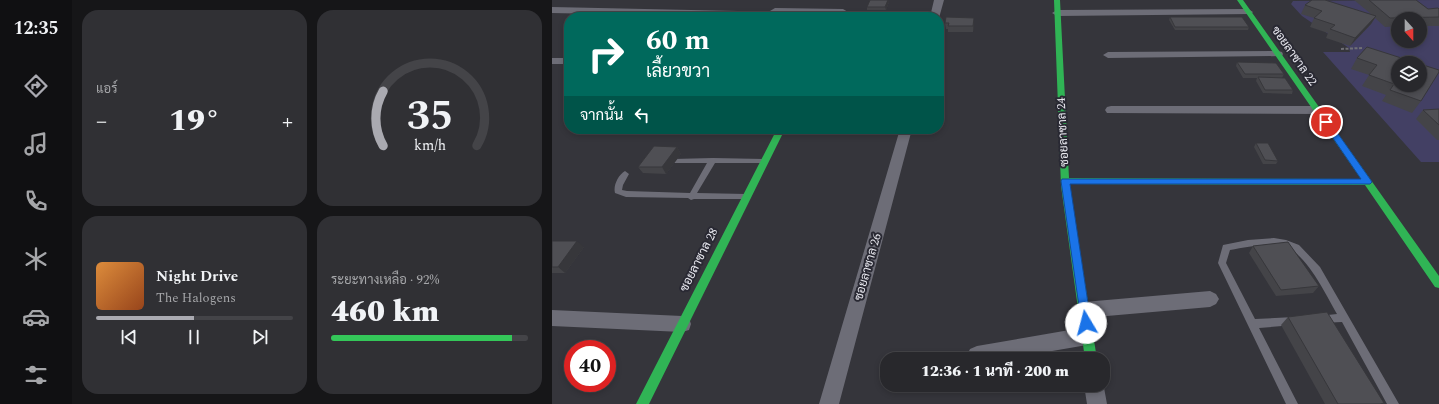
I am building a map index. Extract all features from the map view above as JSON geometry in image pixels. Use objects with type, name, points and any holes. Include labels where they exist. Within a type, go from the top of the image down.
[{"type":"street","points":[[936,12],[939,0]]},
{"type":"street","name":"ซอยลาซาล 24","points":[[1057,0],[1065,181],[1090,352]]},
{"type":"street","name":"ซอยลาซาล 22","points":[[1240,0],[1439,284]]},
{"type":"street","points":[[552,10],[645,12]]},
{"type":"street","points":[[775,11],[844,12]]},
{"type":"street","points":[[1057,13],[1248,12]]},
{"type":"street","points":[[1108,55],[1278,54]]},
{"type":"street","points":[[552,61],[564,61]]},
{"type":"street","points":[[1110,110],[1318,110]]},
{"type":"street","name":"ซอยลาซาล 28","points":[[642,404],[778,134]]},
{"type":"street","name":"ซอยลาซาล 26","points":[[829,404],[905,134]]},
{"type":"street","points":[[1065,181],[1367,182]]},
{"type":"street","points":[[1084,310],[1210,299]]},
{"type":"street","points":[[552,318],[682,324]]},
{"type":"street","points":[[989,352],[1087,336]]},
{"type":"street","points":[[1095,392],[1097,404]]},
{"type":"lane","points":[[691,197],[713,160]]},
{"type":"lane","points":[[676,161],[764,161]]},
{"type":"lane","points":[[625,174],[619,185],[618,192],[626,194],[691,197],[746,196]]},
{"type":"lane","points":[[1292,404],[1222,263],[1226,247],[1246,243],[1286,242],[1301,251],[1317,270],[1393,404]]},
{"type":"lane","points":[[1252,324],[1343,318]]},
{"type":"path","points":[[1341,49],[1362,48]]},
{"type":"shaded area","points":[[1439,0],[1439,162],[1421,162],[1323,52],[1350,52],[1349,48],[1302,16],[1291,4],[1293,1]]},
{"type":"building","points":[[870,0],[888,0],[885,7],[867,7]]},
{"type":"building","points":[[1312,0],[1325,0],[1376,16],[1355,38],[1330,29],[1335,25],[1314,18],[1322,11],[1305,5]]},
{"type":"building","points":[[1369,0],[1416,0],[1428,9],[1439,9],[1439,17],[1427,17],[1427,12],[1391,12],[1390,18]]},
{"type":"building","points":[[946,17],[974,18],[973,26],[948,26],[949,23],[945,23]]},
{"type":"building","points":[[1170,17],[1242,17],[1249,27],[1175,27]]},
{"type":"building","points":[[1367,47],[1395,56],[1391,56],[1391,83],[1369,75],[1377,65],[1357,58]]},
{"type":"building","points":[[1237,62],[1276,63],[1284,74],[1245,74]]},
{"type":"building","points":[[1427,66],[1439,70],[1427,91]]},
{"type":"building","points":[[1258,77],[1285,78],[1293,90],[1265,90]]},
{"type":"building","points":[[1396,92],[1427,92],[1421,101]]},
{"type":"building","points":[[1439,109],[1439,125],[1423,110]]},
{"type":"building","points":[[1256,143],[1268,143],[1278,161],[1265,160]]},
{"type":"building","points":[[654,146],[677,147],[662,167],[638,167]]},
{"type":"building","points":[[552,241],[577,241],[558,267],[552,267]]},
{"type":"building","points":[[1288,242],[1319,286],[1281,290],[1253,246]]},
{"type":"building","points":[[1327,312],[1384,403],[1338,404],[1288,317]]},
{"type":"traffic: fast","points":[[1057,0],[1065,186],[1090,352]]},
{"type":"traffic: fast","points":[[1240,0],[1439,284]]},
{"type":"traffic: fast","points":[[642,404],[778,134]]},
{"type":"traffic: fast","points":[[1065,181],[1367,182]]},
{"type":"route","points":[[1086,323],[1065,181],[1367,182],[1326,122]]}]
